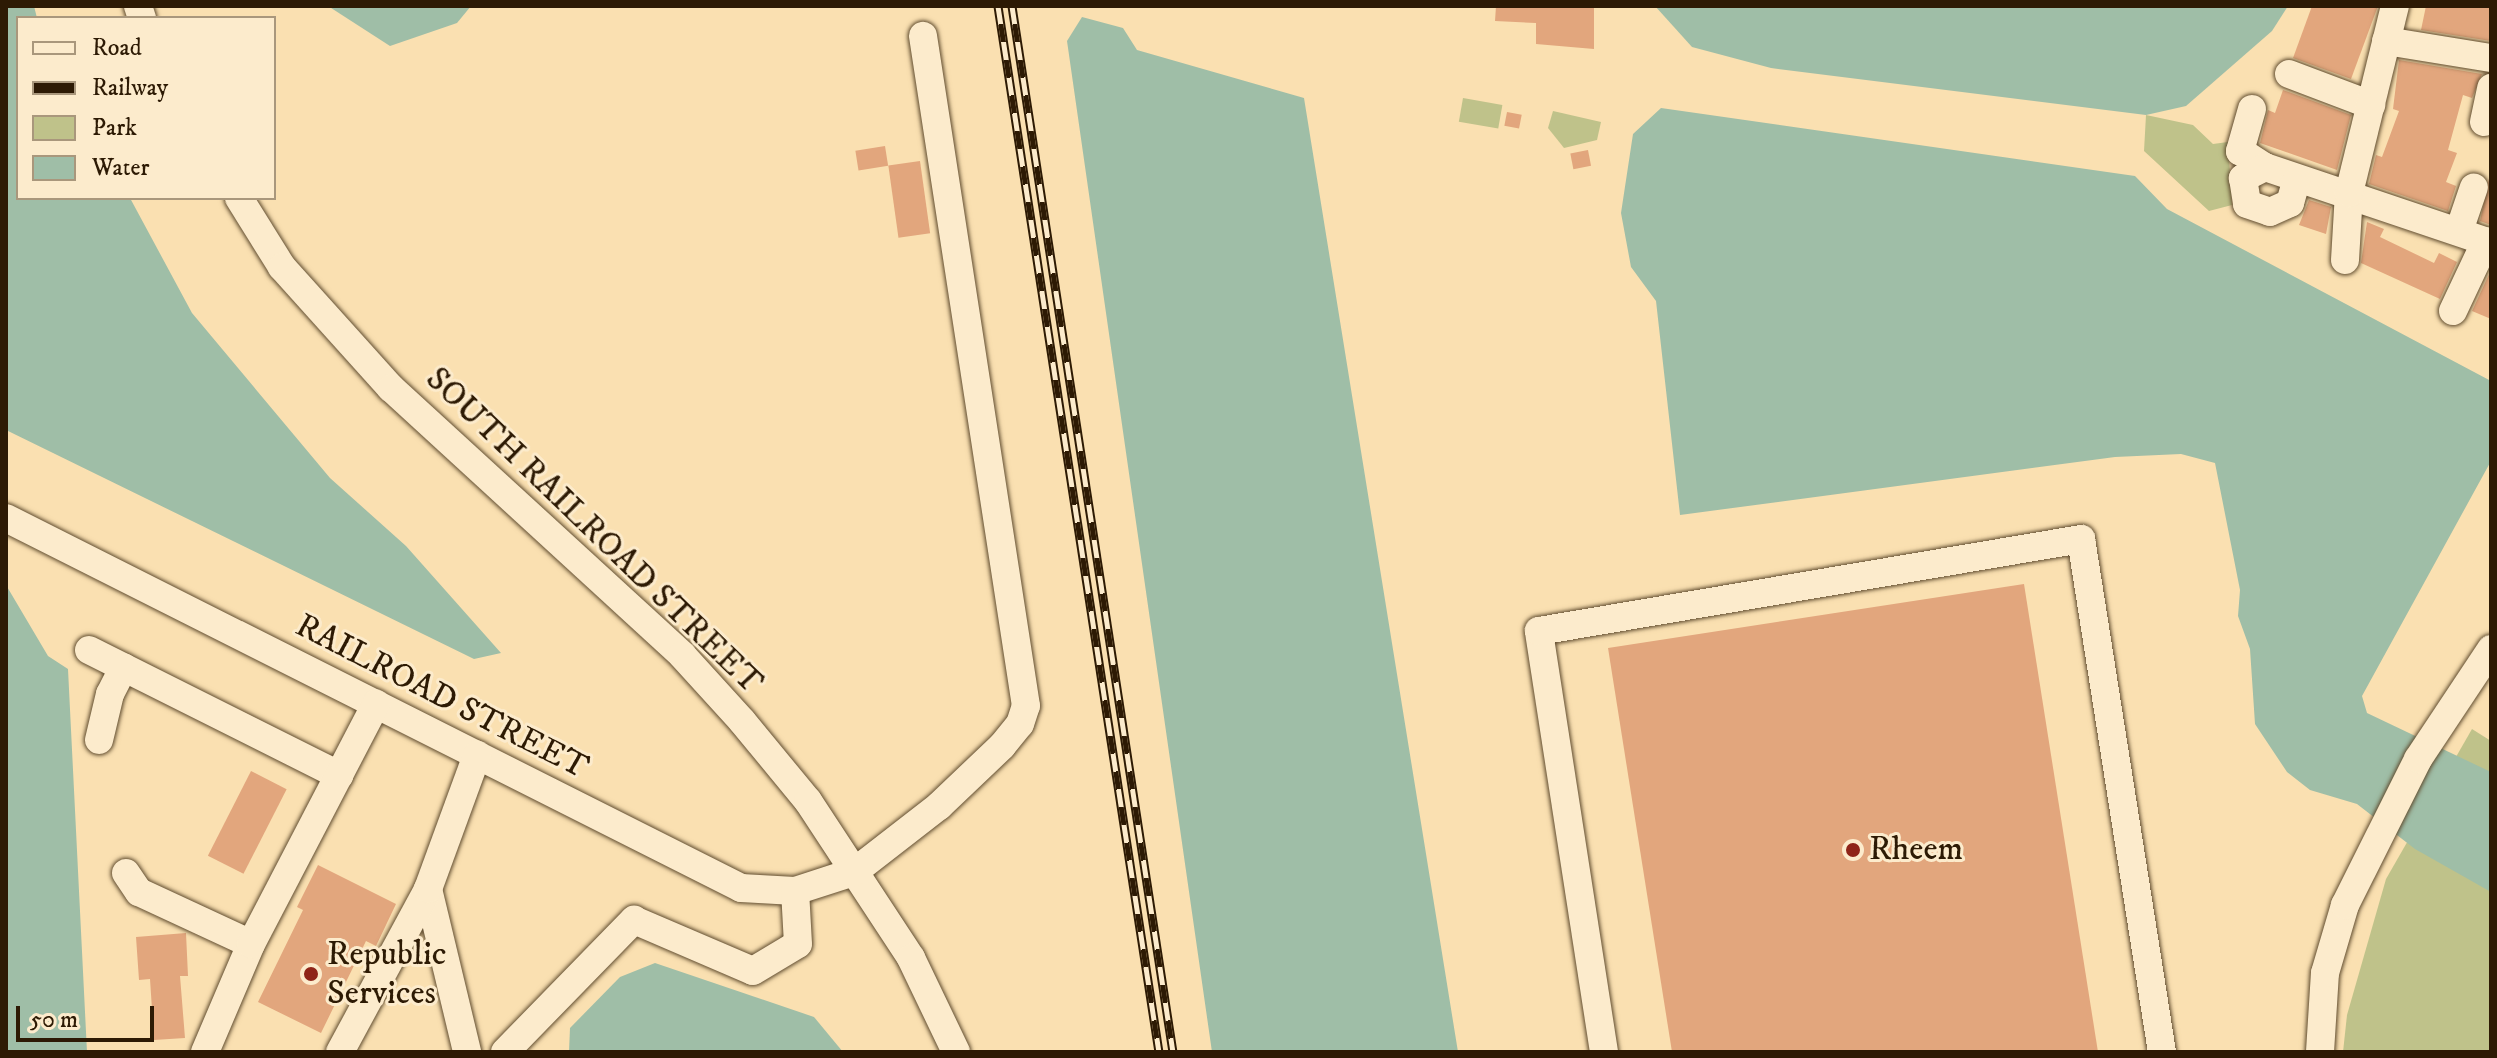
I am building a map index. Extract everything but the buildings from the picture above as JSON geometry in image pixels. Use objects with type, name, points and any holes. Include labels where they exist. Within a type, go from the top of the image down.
[{"type":"street","points":[[2345,260],[2349,193],[2395,6]]},
{"type":"street","name":"RAILROAD STREET","points":[[6,518],[741,888],[795,891],[854,872],[939,806],[1002,746],[1020,724],[1026,706],[923,36]]},
{"type":"street","points":[[2386,41],[2491,58]]},
{"type":"street","points":[[2289,74],[2371,105]]},
{"type":"street","points":[[2484,122],[2491,88]]},
{"type":"street","points":[[2252,109],[2240,151],[2265,167],[2488,242],[2453,311]]},
{"type":"street","points":[[2265,167],[2243,178],[2247,204],[2270,212],[2290,203],[2297,179]]},
{"type":"street","points":[[2459,231],[2474,187]]},
{"type":"street","name":"SOUTH RAILROAD STREET","points":[[240,200],[282,267],[391,388],[682,655],[808,801],[911,958],[956,1052]]},
{"type":"street","points":[[1604,1052],[1539,631],[2081,539],[2162,1052]]},
{"type":"street","points":[[2320,1052],[2325,973],[2364,861],[2418,759],[2459,705],[2491,649]]},
{"type":"street","points":[[89,650],[339,775]]},
{"type":"street","points":[[99,740],[110,694],[124,667]]},
{"type":"street","points":[[205,1052],[251,944],[376,704]]},
{"type":"street","points":[[340,1052],[428,889],[477,755]]},
{"type":"street","points":[[126,873],[139,892],[251,944]]},
{"type":"street","points":[[428,889],[467,1052]]},
{"type":"street","points":[[505,1052],[634,920],[753,971],[798,944],[795,891]]},
{"type":"green space","points":[[1463,98],[1502,105],[1498,129],[1459,122]]},
{"type":"green space","points":[[1553,111],[1601,122],[1597,140],[1564,148],[1548,128]]},
{"type":"green space","points":[[2146,115],[2193,125],[2213,144],[2228,142],[2232,205],[2209,211],[2144,151]]},
{"type":"green space","points":[[2472,729],[2491,741],[2491,1052],[2343,1052],[2347,1015],[2386,879]]},
{"type":"water","points":[[6,6],[34,6],[36,16],[16,16],[16,200],[131,200],[192,313],[330,478],[406,546],[501,653],[474,659],[6,430]]},
{"type":"water","points":[[328,6],[471,6],[457,23],[390,46]]},
{"type":"water","points":[[1655,6],[2288,6],[2272,31],[2186,106],[2146,115],[1771,68],[1692,47]]},
{"type":"water","points":[[1082,17],[1123,28],[1137,50],[1304,98],[1458,1052],[1212,1052],[1067,41]]},
{"type":"water","points":[[1661,108],[2135,176],[2167,209],[2491,381],[2491,461],[2362,696],[2367,713],[2491,772],[2491,892],[2415,849],[2357,804],[2310,790],[2287,772],[2255,724],[2250,649],[2238,616],[2240,590],[2215,463],[2181,454],[2115,457],[1680,515],[1656,301],[1631,267],[1621,213],[1633,134]]},
{"type":"water","points":[[6,585],[48,656],[68,669],[87,1052],[6,1052]]},
{"type":"water","points":[[655,963],[814,1017],[843,1052],[569,1052],[570,1028],[620,977]]},
{"type":"railway","points":[[998,6],[1159,1052]]},
{"type":"railway","points":[[1012,6],[1173,1052]]},
{"type":"place","name":"Rheem","points":[[1853,850]]},
{"type":"place","name":"Republic Services","points":[[311,974]]}]
